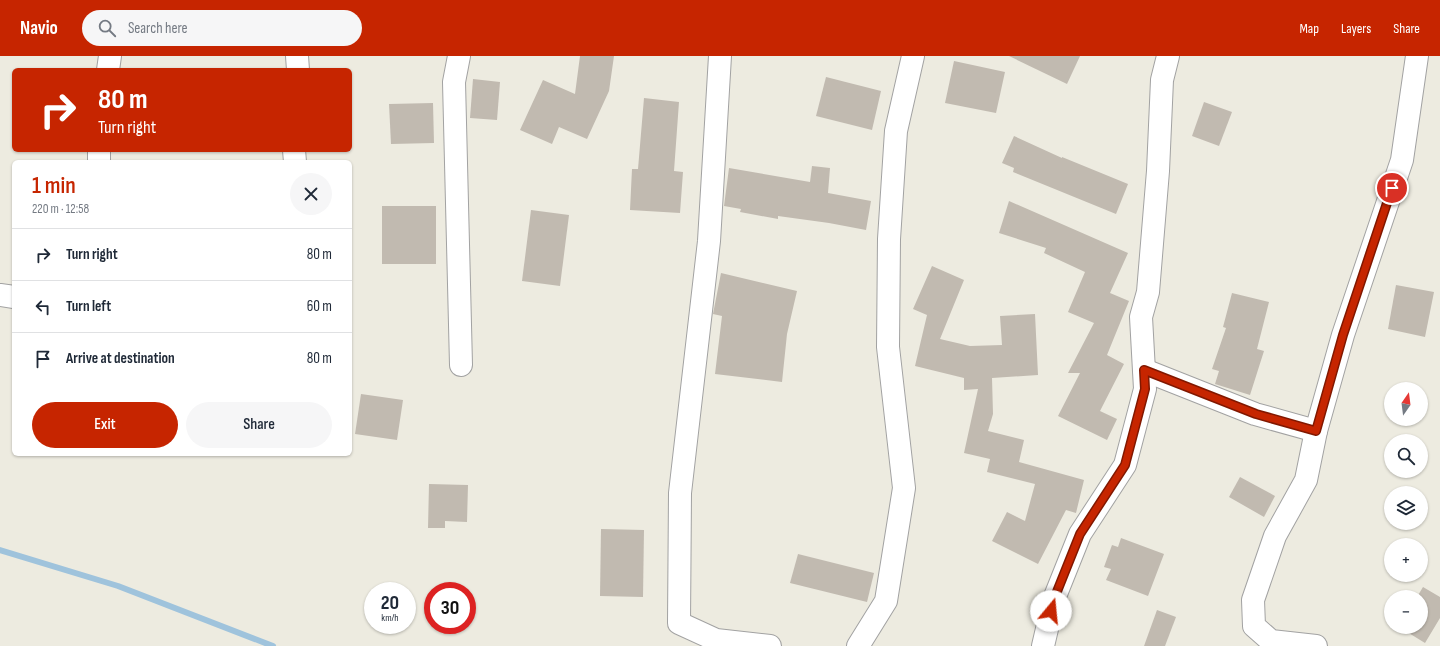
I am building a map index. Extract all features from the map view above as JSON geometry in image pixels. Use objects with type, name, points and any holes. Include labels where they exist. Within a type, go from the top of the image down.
[{"type":"street","points":[[108,68],[110,56]]},
{"type":"street","points":[[297,56],[298,68]]},
{"type":"street","points":[[459,56],[454,82],[461,365]]},
{"type":"street","points":[[720,56],[710,241],[680,493],[679,623],[716,640],[770,646]]},
{"type":"street","points":[[858,646],[886,601],[904,488],[888,347],[888,239],[896,131],[912,56]]},
{"type":"street","points":[[1043,646],[1054,599],[1080,534],[1125,465],[1145,389],[1141,317],[1148,292],[1158,171],[1162,80],[1168,56]]},
{"type":"street","points":[[1316,646],[1272,642],[1254,626],[1253,600],[1275,536],[1306,480],[1316,431],[1343,335],[1402,160],[1417,56]]},
{"type":"street","points":[[0,295],[12,297]]},
{"type":"street","points":[[1144,370],[1256,414],[1316,431]]},
{"type":"building","points":[[580,56],[614,56],[609,91],[587,139],[559,127],[552,144],[520,130],[543,80],[575,94]]},
{"type":"building","points":[[1009,56],[1080,56],[1067,84]]},
{"type":"building","points":[[954,61],[1005,72],[996,113],[945,103]]},
{"type":"building","points":[[826,77],[881,91],[872,130],[816,116]]},
{"type":"building","points":[[473,79],[500,82],[497,120],[470,118]]},
{"type":"building","points":[[644,98],[679,102],[674,171],[683,172],[680,213],[630,210],[632,169],[638,169]]},
{"type":"building","points":[[1204,102],[1232,112],[1219,146],[1192,136]]},
{"type":"building","points":[[433,103],[434,143],[391,144],[389,104]]},
{"type":"building","points":[[1014,136],[1062,158],[1128,184],[1116,214],[1013,172],[1014,168],[1002,163]]},
{"type":"building","points":[[812,166],[830,168],[828,193],[871,201],[866,230],[778,216],[778,219],[740,212],[741,209],[724,206],[729,168],[810,182]]},
{"type":"building","points":[[1009,201],[1128,253],[1110,293],[1129,301],[1107,355],[1124,364],[1100,411],[1117,419],[1107,440],[1058,416],[1080,373],[1068,373],[1094,323],[1068,312],[1085,272],[1044,253],[1046,248],[999,233]]},
{"type":"building","points":[[382,206],[436,206],[436,264],[382,264]]},
{"type":"building","points":[[531,210],[569,215],[560,286],[522,281]]},
{"type":"building","points":[[932,266],[964,280],[940,339],[970,346],[1002,345],[1000,316],[1035,314],[1038,375],[992,378],[993,414],[988,431],[1024,440],[1019,462],[1084,480],[1076,513],[1066,510],[1038,564],[992,541],[1007,512],[1025,521],[1035,484],[987,472],[990,459],[964,453],[978,389],[964,390],[964,378],[915,366],[927,315],[913,309]]},
{"type":"building","points":[[721,273],[797,291],[787,334],[782,382],[715,374],[722,316],[713,314]]},
{"type":"building","points":[[1396,285],[1434,292],[1425,337],[1388,329]]},
{"type":"building","points":[[1232,293],[1269,302],[1257,349],[1264,351],[1250,395],[1215,384],[1219,371],[1212,369],[1226,328],[1223,327]]},
{"type":"building","points":[[361,394],[403,400],[397,440],[355,434]]},
{"type":"building","points":[[1240,477],[1275,496],[1264,517],[1229,497]]},
{"type":"building","points":[[429,484],[468,485],[467,522],[445,521],[445,528],[428,528]]},
{"type":"building","points":[[601,529],[644,530],[643,597],[600,596]]},
{"type":"building","points":[[1121,538],[1164,554],[1148,596],[1106,580],[1111,569],[1104,567],[1112,545],[1118,547]]},
{"type":"building","points":[[798,554],[874,573],[867,602],[790,583]]},
{"type":"building","points":[[1423,587],[1440,597],[1440,618],[1425,643],[1410,634],[1428,634],[1428,590],[1421,590]]},
{"type":"building","points":[[1157,610],[1176,617],[1165,646],[1144,646]]},
{"type":"waterway","points":[[0,550],[118,586],[273,646]]},
{"type":"route","points":[[1051,611],[1054,599],[1080,534],[1125,465],[1145,389],[1144,370],[1198,393],[1256,414],[1316,431],[1343,335],[1392,188]]}]
